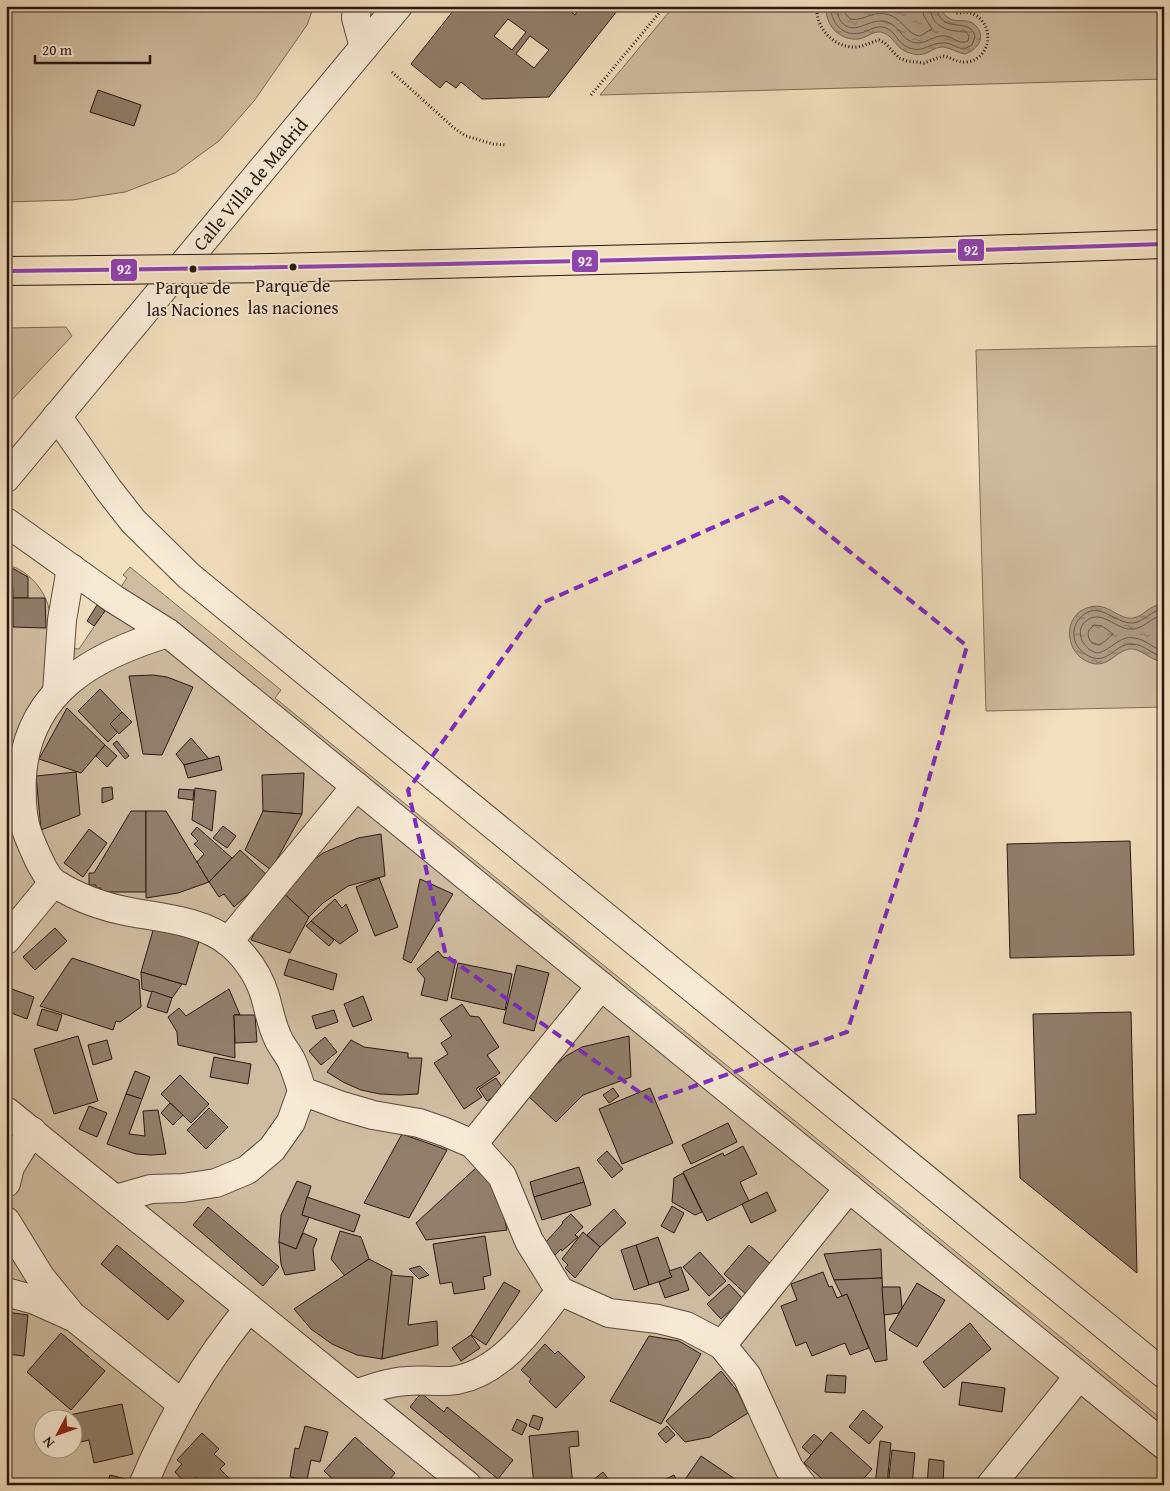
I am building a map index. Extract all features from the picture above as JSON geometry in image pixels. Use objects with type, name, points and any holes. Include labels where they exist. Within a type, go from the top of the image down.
[{"type":"highway","points":[[6,271],[271,268],[932,252],[1164,244]]},
{"type":"street","points":[[357,6],[356,18],[364,47]]},
{"type":"street","name":"Calle Villa de Madrid","points":[[6,478],[398,6]]},
{"type":"street","points":[[57,416],[133,521],[189,576],[1164,1374]]},
{"type":"street","points":[[6,522],[114,599],[168,633],[1164,1445]]},
{"type":"street","points":[[56,692],[62,620],[71,568]]},
{"type":"street","points":[[116,1199],[151,1189],[183,1188],[216,1183],[247,1170],[272,1149],[291,1122],[302,1091],[292,1062],[278,1039],[269,1016],[265,995],[255,973],[244,958],[228,942],[206,930],[185,922],[129,912],[83,898],[53,883],[36,855],[24,824],[15,760],[31,734],[41,712],[56,692],[106,656],[134,643],[168,633]]},
{"type":"street","points":[[228,942],[356,786]]},
{"type":"street","points":[[6,940],[53,883]]},
{"type":"street","points":[[473,1144],[602,986]]},
{"type":"street","points":[[302,1091],[373,1115],[419,1123],[473,1144],[502,1176],[529,1241],[560,1291],[609,1312],[658,1319],[686,1326],[722,1345],[748,1376],[789,1468],[802,1485]]},
{"type":"street","points":[[6,1110],[467,1485]]},
{"type":"street","points":[[6,1183],[10,1167],[32,1131]]},
{"type":"street","points":[[722,1345],[849,1188]]},
{"type":"street","points":[[6,1221],[41,1278],[75,1318],[182,1404]]},
{"type":"street","points":[[355,1394],[381,1385],[409,1380],[436,1382],[457,1380],[477,1374],[496,1363],[512,1349],[560,1291]]},
{"type":"street","points":[[6,1292],[35,1300],[75,1318]]},
{"type":"street","points":[[143,1485],[156,1454],[182,1404],[202,1371],[249,1308]]},
{"type":"street","points":[[991,1485],[1080,1376]]},
{"type":"path","points":[[592,95],[665,6]]},
{"type":"path","points":[[817,6],[818,18],[825,33],[831,39],[846,46],[863,46],[879,40],[884,42],[899,58],[907,61],[924,63],[944,56],[956,62],[966,63],[975,60],[988,46],[987,28],[982,20],[974,14],[956,13],[949,6]]},
{"type":"path","points":[[392,72],[466,136],[486,143],[506,145]]},
{"type":"highlighted area","points":[[782,497],[967,646],[918,817],[847,1032],[652,1101],[446,956],[408,790],[542,603]]},
{"type":"shaded area","points":[[6,6],[314,6],[307,25],[254,101],[219,141],[175,173],[125,192],[72,200],[6,202]]},
{"type":"shaded area","points":[[674,6],[1164,6],[1164,79],[600,95]]},
{"type":"shaded area","points":[[66,327],[72,336],[6,406],[6,328]]},
{"type":"shaded area","points":[[1164,346],[1164,707],[986,711],[976,350]]},
{"type":"shaded area","points":[[6,565],[21,570],[39,587],[47,601],[50,629],[59,647],[79,649],[127,578],[123,575],[130,567],[281,690],[275,698],[1164,1421],[1164,1485],[6,1485]]},
{"type":"water","points":[[826,6],[939,6],[944,14],[952,20],[969,21],[975,25],[979,29],[981,38],[974,49],[965,54],[943,47],[924,54],[914,54],[903,50],[890,37],[881,32],[859,39],[845,37],[831,25],[826,13]]},
{"type":"water","points":[[1164,604],[1164,662],[1137,650],[1129,649],[1107,662],[1091,663],[1082,659],[1075,652],[1071,644],[1070,626],[1074,618],[1081,611],[1090,607],[1102,607],[1122,616],[1133,618],[1154,606]]},
{"type":"building","points":[[457,6],[564,6],[575,15],[581,6],[621,6],[549,97],[482,99],[461,82],[456,88],[446,81],[440,88],[411,64]],"holes":[[[508,19],[526,32],[512,50],[494,36]],[[530,36],[549,50],[534,68],[516,54]]]},
{"type":"building","points":[[98,90],[141,105],[134,126],[90,112]]},
{"type":"building","points":[[1159,436],[1164,436],[1164,474],[1160,474]]},
{"type":"building","points":[[12,568],[28,577],[28,598],[13,598]]},
{"type":"building","points":[[13,598],[45,598],[46,628],[13,627]]},
{"type":"building","points":[[97,605],[105,611],[94,626],[87,621]]},
{"type":"building","points":[[153,675],[167,677],[193,687],[162,755],[143,754],[129,676]]},
{"type":"building","points":[[100,689],[122,712],[110,724],[118,732],[108,742],[78,711]]},
{"type":"building","points":[[67,708],[105,745],[81,773],[39,759]]},
{"type":"building","points":[[122,712],[132,722],[119,734],[110,724]]},
{"type":"building","points":[[191,738],[209,759],[184,765],[176,754]]},
{"type":"building","points":[[117,741],[129,756],[125,759],[113,744]]},
{"type":"building","points":[[105,745],[117,756],[107,767],[96,756]]},
{"type":"building","points":[[219,756],[222,770],[188,778],[184,765]]},
{"type":"building","points":[[76,772],[80,815],[41,830],[36,776]]},
{"type":"building","points":[[304,773],[302,814],[263,811],[262,775]]},
{"type":"building","points":[[112,787],[113,799],[102,803],[102,788]]},
{"type":"building","points":[[195,788],[216,791],[212,831],[192,820]]},
{"type":"building","points":[[179,789],[194,790],[193,800],[178,798]]},
{"type":"building","points":[[131,811],[146,811],[146,892],[101,892],[101,888],[96,888],[96,885],[89,885],[89,873],[94,873]]},
{"type":"building","points":[[146,811],[166,811],[209,882],[178,893],[146,898]]},
{"type":"building","points":[[263,811],[302,814],[271,870],[245,850]]},
{"type":"building","points":[[223,826],[236,836],[227,848],[213,838]]},
{"type":"building","points":[[197,827],[232,858],[209,882],[197,862],[204,854],[194,844],[198,841],[191,834]]},
{"type":"building","points":[[89,829],[107,843],[83,877],[64,863]]},
{"type":"building","points":[[381,834],[385,876],[348,886],[323,903],[309,917],[279,889],[323,853],[358,838]]},
{"type":"building","points":[[1130,841],[1134,955],[1010,958],[1007,844]]},
{"type":"building","points":[[240,850],[268,876],[234,907],[224,894],[219,897],[209,882]]},
{"type":"building","points":[[6,857],[12,859],[6,882]]},
{"type":"building","points":[[379,878],[398,927],[375,936],[356,887]]},
{"type":"building","points":[[420,879],[453,894],[411,963],[403,959]]},
{"type":"building","points":[[279,889],[309,917],[290,953],[251,940]]},
{"type":"building","points":[[335,899],[342,908],[346,904],[358,931],[340,944],[311,921]]},
{"type":"building","points":[[311,921],[334,940],[329,946],[306,926]]},
{"type":"building","points":[[154,927],[199,941],[186,985],[141,972]]},
{"type":"building","points":[[55,928],[67,941],[35,970],[23,957]]},
{"type":"building","points":[[438,951],[443,957],[456,960],[447,1001],[421,995],[425,979],[417,969]]},
{"type":"building","points":[[72,958],[139,980],[141,1007],[120,1022],[116,1021],[113,1030],[40,1006]]},
{"type":"building","points":[[289,959],[337,974],[333,990],[284,975]]},
{"type":"building","points":[[458,963],[512,974],[505,1010],[451,998]]},
{"type":"building","points":[[517,965],[549,973],[534,1031],[503,1023]]},
{"type":"building","points":[[141,972],[182,984],[172,998],[142,989]]},
{"type":"building","points":[[6,987],[34,997],[27,1019],[6,1011]]},
{"type":"building","points":[[229,989],[240,1015],[234,1015],[235,1058],[178,1045],[177,1032],[168,1017],[179,1008],[186,1016]]},
{"type":"building","points":[[152,991],[172,998],[167,1013],[147,1007]]},
{"type":"building","points":[[363,996],[372,1020],[353,1027],[344,1004]]},
{"type":"building","points":[[462,1004],[470,1016],[479,1017],[499,1047],[487,1055],[500,1073],[476,1089],[482,1097],[464,1109],[434,1063],[448,1054],[441,1043],[452,1036],[440,1019]]},
{"type":"building","points":[[42,1009],[62,1015],[57,1031],[37,1025]]},
{"type":"building","points":[[334,1010],[338,1022],[316,1029],[312,1016]]},
{"type":"building","points":[[1131,1012],[1137,1273],[1020,1178],[1018,1115],[1036,1114],[1033,1014]]},
{"type":"building","points":[[234,1015],[255,1015],[257,1042],[235,1043]]},
{"type":"building","points":[[78,1036],[98,1101],[54,1114],[34,1049]]},
{"type":"building","points":[[629,1036],[631,1077],[583,1095],[556,1122],[526,1094],[566,1056],[582,1047]]},
{"type":"building","points":[[325,1037],[337,1052],[321,1065],[309,1051]]},
{"type":"building","points":[[107,1040],[112,1059],[93,1065],[88,1045]]},
{"type":"building","points":[[351,1040],[364,1047],[408,1053],[408,1058],[422,1058],[418,1094],[380,1094],[361,1090],[327,1072]]},
{"type":"building","points":[[214,1057],[251,1064],[248,1084],[210,1077]]},
{"type":"building","points":[[135,1071],[150,1077],[142,1099],[126,1094]]},
{"type":"building","points":[[180,1075],[209,1104],[191,1123],[161,1094]]},
{"type":"building","points":[[496,1078],[504,1090],[487,1101],[479,1089]]},
{"type":"building","points":[[613,1088],[619,1096],[609,1103],[603,1095]]},
{"type":"building","points":[[650,1088],[673,1143],[622,1164],[599,1109]]},
{"type":"building","points":[[126,1094],[142,1099],[129,1134],[145,1136],[143,1111],[158,1110],[166,1154],[136,1154],[107,1144]]},
{"type":"building","points":[[170,1103],[183,1115],[173,1125],[161,1113]]},
{"type":"building","points":[[89,1106],[107,1113],[97,1137],[79,1129]]},
{"type":"building","points":[[209,1108],[228,1127],[206,1149],[187,1130]]},
{"type":"building","points":[[728,1123],[737,1142],[691,1164],[682,1145]]},
{"type":"building","points":[[402,1134],[447,1150],[409,1218],[364,1203]]},
{"type":"building","points":[[743,1146],[757,1174],[740,1182],[749,1201],[707,1221],[683,1172],[723,1153],[724,1156]]},
{"type":"building","points":[[607,1151],[623,1169],[612,1178],[597,1160]]},
{"type":"building","points":[[477,1167],[489,1181],[497,1196],[507,1230],[426,1240],[416,1223]]},
{"type":"building","points":[[579,1167],[584,1182],[534,1197],[530,1182]]},
{"type":"building","points":[[683,1173],[702,1212],[695,1215],[672,1202],[674,1178]]},
{"type":"building","points":[[297,1181],[311,1186],[302,1215],[309,1217],[296,1249],[279,1242],[281,1215]]},
{"type":"building","points":[[584,1182],[591,1205],[542,1220],[534,1197]]},
{"type":"building","points":[[767,1192],[776,1211],[751,1223],[742,1204]]},
{"type":"building","points":[[307,1197],[360,1215],[354,1232],[302,1215]]},
{"type":"building","points":[[672,1206],[684,1213],[674,1233],[661,1226]]},
{"type":"building","points":[[208,1207],[279,1267],[263,1286],[193,1225]]},
{"type":"building","points":[[614,1209],[626,1223],[600,1247],[587,1235]]},
{"type":"building","points":[[571,1214],[583,1227],[575,1235],[578,1237],[555,1255],[545,1243]]},
{"type":"building","points":[[340,1231],[361,1237],[369,1259],[345,1276],[331,1259]]},
{"type":"building","points":[[583,1232],[600,1247],[575,1278],[565,1268],[568,1265],[562,1259]]},
{"type":"building","points":[[303,1233],[317,1239],[313,1249],[315,1270],[285,1275],[281,1264],[279,1242],[296,1249]]},
{"type":"building","points":[[485,1236],[491,1275],[483,1277],[485,1289],[454,1294],[452,1282],[440,1284],[433,1244]]},
{"type":"building","points":[[658,1237],[672,1277],[649,1285],[636,1245]]},
{"type":"building","points":[[117,1245],[184,1301],[168,1320],[101,1264]]},
{"type":"building","points":[[636,1245],[649,1285],[634,1290],[621,1250]]},
{"type":"building","points":[[749,1245],[774,1267],[748,1296],[724,1274]]},
{"type":"building","points":[[881,1249],[882,1278],[834,1280],[824,1254]]},
{"type":"building","points":[[700,1252],[726,1281],[709,1296],[683,1267]]},
{"type":"building","points":[[369,1259],[392,1271],[382,1359],[357,1355],[332,1344],[311,1329],[294,1309]]},
{"type":"building","points":[[420,1266],[429,1275],[419,1279],[409,1269]]},
{"type":"building","points":[[681,1267],[689,1290],[665,1298],[659,1282],[672,1277],[669,1271]]},
{"type":"building","points":[[823,1272],[829,1287],[832,1286],[837,1298],[847,1294],[869,1348],[850,1355],[845,1343],[812,1356],[806,1342],[796,1346],[781,1306],[797,1300],[791,1284]]},
{"type":"building","points":[[391,1275],[413,1277],[408,1325],[437,1321],[438,1345],[382,1359]]},
{"type":"building","points":[[882,1278],[887,1360],[875,1362],[847,1294],[842,1296],[834,1280]]},
{"type":"building","points":[[504,1282],[520,1291],[486,1345],[471,1335]]},
{"type":"building","points":[[917,1283],[945,1300],[917,1347],[889,1330]]},
{"type":"building","points":[[729,1284],[743,1299],[721,1319],[707,1304]]},
{"type":"building","points":[[882,1287],[900,1287],[902,1308],[899,1313],[884,1315]]},
{"type":"building","points":[[6,1312],[28,1315],[24,1356],[6,1354]]},
{"type":"building","points":[[970,1323],[991,1349],[944,1388],[923,1362]]},
{"type":"building","points":[[61,1333],[105,1371],[73,1408],[69,1408],[27,1372]]},
{"type":"building","points":[[471,1335],[480,1348],[461,1361],[452,1348]]},
{"type":"building","points":[[649,1336],[679,1341],[701,1354],[661,1424],[610,1401]]},
{"type":"building","points":[[545,1344],[555,1354],[558,1351],[585,1377],[556,1408],[529,1382],[531,1379],[521,1370]]},
{"type":"building","points":[[721,1371],[738,1392],[748,1413],[710,1437],[685,1442],[666,1421]]},
{"type":"building","points":[[827,1375],[846,1376],[845,1393],[825,1392]]},
{"type":"building","points":[[962,1382],[1005,1388],[1002,1412],[959,1405]]},
{"type":"building","points":[[421,1393],[444,1412],[447,1407],[513,1460],[498,1479],[410,1407]]},
{"type":"building","points":[[122,1404],[133,1454],[94,1463],[89,1440],[82,1442],[82,1412]]},
{"type":"building","points":[[863,1410],[883,1427],[869,1444],[849,1427]]},
{"type":"building","points":[[533,1415],[543,1418],[539,1430],[529,1426]]},
{"type":"building","points":[[517,1419],[527,1424],[522,1435],[512,1430]]},
{"type":"building","points":[[305,1426],[328,1432],[320,1462],[311,1460],[307,1480],[290,1477],[295,1448],[299,1449]]},
{"type":"building","points":[[667,1426],[675,1435],[666,1443],[658,1434]]},
{"type":"building","points":[[578,1431],[579,1446],[569,1447],[573,1485],[534,1485],[529,1436]]},
{"type":"building","points":[[831,1432],[872,1469],[858,1485],[829,1485],[804,1463]]},
{"type":"building","points":[[202,1433],[219,1449],[214,1454],[225,1464],[220,1469],[236,1485],[204,1485],[196,1477],[187,1485],[175,1472],[182,1464],[177,1460]]},
{"type":"building","points":[[814,1434],[823,1442],[811,1455],[802,1447]]},
{"type":"building","points":[[355,1437],[395,1473],[385,1485],[339,1485],[324,1471]]},
{"type":"building","points":[[880,1441],[891,1443],[887,1485],[875,1485]]},
{"type":"building","points":[[892,1450],[915,1453],[912,1485],[888,1485]]},
{"type":"building","points":[[701,1456],[744,1485],[682,1484]]},
{"type":"building","points":[[929,1459],[944,1461],[943,1485],[927,1485]]},
{"type":"building","points":[[603,1472],[613,1485],[587,1485]]},
{"type":"building","points":[[110,1475],[133,1481],[131,1485],[107,1485]]},
{"type":"building","points":[[674,1475],[679,1485],[663,1485],[662,1481]]},
{"type":"transit line","name":"92","points":[[6,271],[585,261],[1164,244]]},
{"type":"place","name":"Parque de las naciones","points":[[293,267]]},
{"type":"place","name":"Parque de las Naciones","points":[[193,269]]}]
